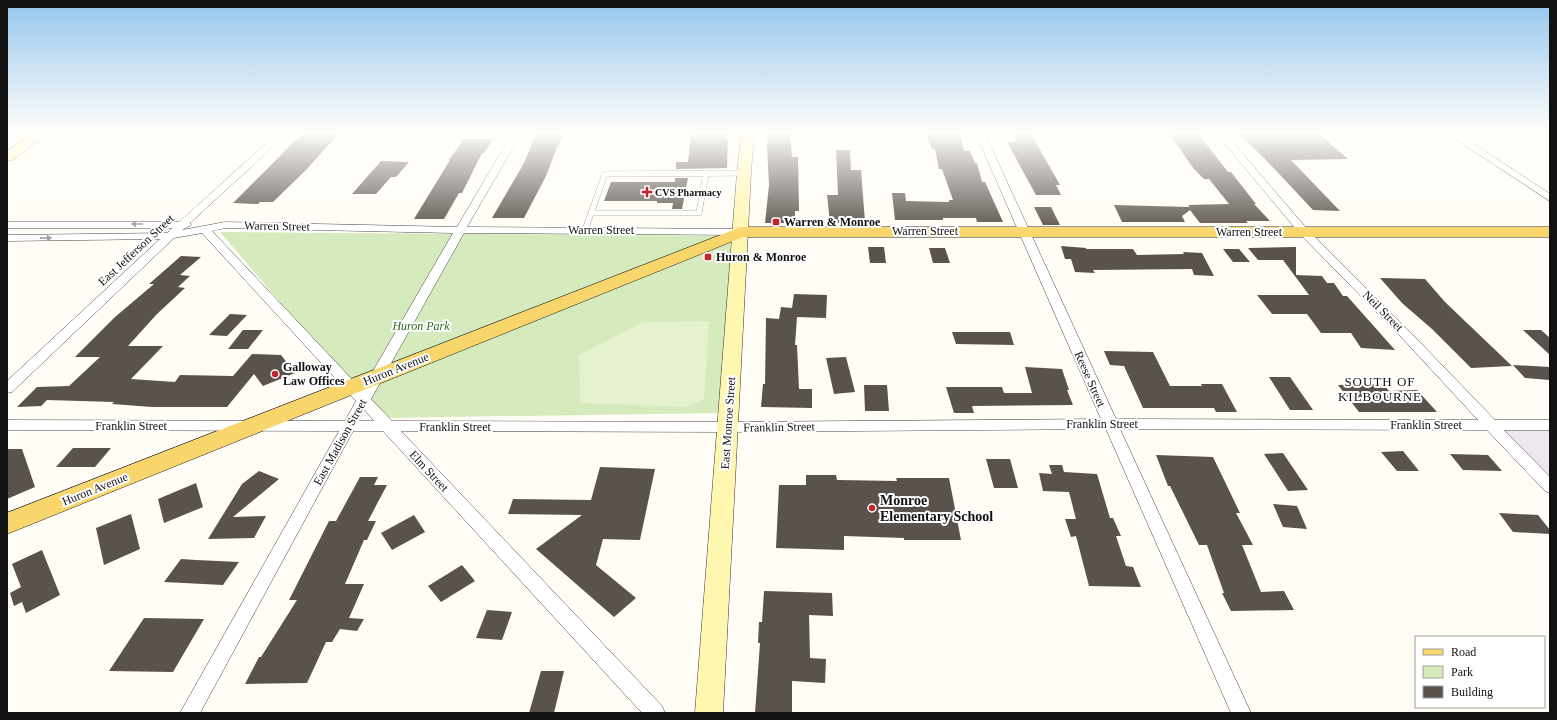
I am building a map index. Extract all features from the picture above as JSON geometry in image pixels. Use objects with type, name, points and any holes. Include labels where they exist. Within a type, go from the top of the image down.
[{"type":"main road","name":"East Monroe Street","points":[[709,713],[745,166]]},
{"type":"main road","name":"Warren Street","points":[[741,232],[1550,232]]},
{"type":"main road","name":"Huron Avenue","points":[[7,524],[253,426],[357,394],[377,376],[741,232]]},
{"type":"street","name":"East Jefferson Street","points":[[7,389],[170,236],[248,166]]},
{"type":"street","points":[[377,376],[498,166]]},
{"type":"street","name":"Reese Street","points":[[994,166],[1241,713]]},
{"type":"street","name":"Neil Street","points":[[1248,166],[1304,232],[1406,335],[1550,486]]},
{"type":"street","points":[[1500,166],[1550,198]]},
{"type":"street","name":"Warren Street","points":[[7,225],[183,224],[204,229]]},
{"type":"street","name":"Warren Street","points":[[7,238],[170,236],[224,225],[460,230],[741,232]]},
{"type":"street","name":"Elm Street","points":[[204,229],[655,713]]},
{"type":"street","name":"East Madison Street","points":[[190,713],[349,426],[357,394]]},
{"type":"street","name":"Franklin Street","points":[[7,425],[728,427],[1110,424],[1550,425]]},
{"type":"lane","points":[[586,230],[605,174],[744,173]]},
{"type":"lane","points":[[592,213],[699,213],[706,174]]},
{"type":"shaded area","points":[[1491,425],[1550,425],[1550,487]]},
{"type":"green space","name":"Huron Park","points":[[220,232],[731,236],[723,413],[379,418]]},
{"type":"green space","points":[[709,321],[704,399],[687,407],[580,403],[579,355],[643,322]]},
{"type":"building","points":[[270,166],[310,166],[273,202],[260,202],[258,204],[233,203]]},
{"type":"building","points":[[377,166],[406,166],[396,177],[391,177],[376,194],[352,194]]},
{"type":"building","points":[[447,166],[476,166],[462,193],[459,193],[444,219],[414,219]]},
{"type":"building","points":[[522,166],[550,166],[524,218],[492,218]]},
{"type":"building","points":[[676,166],[727,166],[727,168],[676,169]]},
{"type":"building","points":[[768,166],[798,166],[799,211],[795,211],[795,223],[765,223],[769,185]]},
{"type":"building","points":[[837,166],[851,166],[851,170],[861,170],[865,222],[830,223],[827,195],[838,195]]},
{"type":"building","points":[[938,166],[978,166],[982,182],[985,182],[1003,222],[977,222],[976,218],[895,220],[892,193],[905,193],[906,201],[949,202],[949,200],[953,200],[942,169],[939,169]]},
{"type":"building","points":[[1020,166],[1049,166],[1060,185],[1056,185],[1061,195],[1036,195]]},
{"type":"building","points":[[1192,166],[1223,166],[1228,172],[1231,172],[1256,204],[1254,204],[1270,221],[1246,221],[1248,223],[1200,223],[1190,210],[1182,216],[1185,222],[1122,222],[1114,205],[1190,207],[1188,205],[1229,204],[1209,179],[1204,179]]},
{"type":"building","points":[[1271,166],[1296,166],[1340,211],[1313,210]]},
{"type":"building","name":"CVS Pharmacy","points":[[675,178],[688,178],[682,209],[672,209],[673,203],[657,203],[657,201],[604,201],[611,182],[675,182]]},
{"type":"building","points":[[1034,207],[1051,207],[1060,225],[1043,225]]},
{"type":"building","points":[[1061,246],[1086,249],[1133,249],[1137,255],[1184,254],[1183,252],[1202,253],[1214,276],[1194,275],[1192,269],[1093,270],[1095,273],[1075,272],[1071,259],[1065,259]]},
{"type":"building","points":[[868,247],[884,247],[886,263],[870,263]]},
{"type":"building","points":[[1296,247],[1296,275],[1322,276],[1327,283],[1334,283],[1343,296],[1347,296],[1395,350],[1361,348],[1351,333],[1321,333],[1307,314],[1272,314],[1257,295],[1309,295],[1283,260],[1258,260],[1248,248]]},
{"type":"building","points":[[929,248],[945,248],[950,263],[933,263]]},
{"type":"building","points":[[1223,249],[1239,249],[1250,262],[1233,262]]},
{"type":"building","points":[[181,256],[201,257],[180,275],[190,276],[178,287],[185,288],[157,314],[128,346],[163,346],[131,379],[175,382],[180,375],[233,376],[252,354],[281,355],[295,373],[263,386],[254,374],[227,407],[152,407],[112,404],[114,402],[47,400],[41,406],[17,407],[37,387],[69,386],[100,357],[75,357],[115,317],[154,284],[149,284]]},
{"type":"building","points":[[1380,278],[1425,279],[1445,302],[1512,366],[1471,368],[1432,329],[1402,303]]},
{"type":"building","points":[[794,294],[827,295],[826,318],[797,317],[795,345],[797,345],[799,389],[812,389],[812,408],[761,407],[763,384],[765,384],[766,318],[779,319],[781,307],[792,308]]},
{"type":"building","points":[[230,314],[247,315],[227,336],[209,335]]},
{"type":"building","points":[[243,330],[263,330],[248,349],[228,349]]},
{"type":"building","points":[[1523,330],[1541,330],[1550,338],[1550,355]]},
{"type":"building","points":[[952,332],[1010,332],[1014,345],[956,344]]},
{"type":"building","points":[[1104,351],[1153,352],[1170,386],[1202,386],[1201,384],[1222,384],[1237,412],[1216,412],[1214,408],[1143,408],[1124,366],[1110,365]]},
{"type":"building","points":[[846,357],[855,392],[834,394],[826,358]]},
{"type":"building","points":[[1513,365],[1550,367],[1550,380],[1525,378]]},
{"type":"building","points":[[1025,367],[1062,369],[1069,390],[1067,390],[1073,405],[972,406],[974,413],[954,413],[946,387],[1002,387],[1004,393],[1032,393]]},
{"type":"building","points":[[1269,377],[1290,377],[1313,410],[1290,410]]},
{"type":"building","points":[[1383,384],[1389,391],[1417,390],[1437,412],[1359,412],[1338,385]]},
{"type":"building","points":[[864,385],[887,385],[889,411],[865,411]]},
{"type":"building","points":[[73,448],[111,448],[95,467],[56,467]]},
{"type":"building","points":[[7,449],[22,449],[35,487],[7,499]]},
{"type":"building","points":[[1403,451],[1419,471],[1397,471],[1381,452]]},
{"type":"building","points":[[1283,453],[1308,490],[1288,491],[1264,454]]},
{"type":"building","points":[[1450,454],[1488,455],[1502,471],[1463,470]]},
{"type":"building","points":[[1156,455],[1213,457],[1240,513],[1236,513],[1253,545],[1242,545],[1261,592],[1284,591],[1294,610],[1231,611],[1222,593],[1224,593],[1207,545],[1199,545],[1170,486],[1168,486]]},
{"type":"building","points":[[986,459],[1010,459],[1018,488],[994,488]]},
{"type":"building","points":[[1049,465],[1062,465],[1064,472],[1097,474],[1110,518],[1113,518],[1121,536],[1116,536],[1126,566],[1133,567],[1141,587],[1089,586],[1076,536],[1071,537],[1065,519],[1076,519],[1069,492],[1043,491],[1039,473],[1052,474]]},
{"type":"building","points":[[600,467],[655,469],[640,540],[603,539],[596,565],[636,598],[614,617],[536,549],[582,515],[508,514],[513,499],[591,500]]},
{"type":"building","points":[[259,471],[279,479],[233,517],[266,516],[254,538],[208,539],[242,484]]},
{"type":"building","points":[[806,475],[836,475],[837,480],[897,481],[896,478],[949,478],[961,540],[904,540],[904,538],[844,536],[844,550],[776,548],[779,485],[806,485]]},
{"type":"building","points":[[360,477],[378,477],[374,485],[387,485],[368,521],[376,521],[367,540],[364,540],[345,584],[364,584],[349,618],[364,619],[357,631],[340,629],[332,642],[326,642],[307,683],[245,684],[259,657],[261,657],[297,600],[289,600],[329,521],[336,521]]},
{"type":"building","points":[[196,483],[203,507],[164,523],[158,499]]},
{"type":"building","points":[[1273,504],[1297,506],[1307,529],[1283,527]]},
{"type":"building","points":[[1499,513],[1538,515],[1550,530],[1550,534],[1513,532]]},
{"type":"building","points":[[131,514],[140,549],[104,565],[96,528]]},
{"type":"building","points":[[414,515],[425,532],[392,550],[381,533]]},
{"type":"building","points":[[42,550],[60,595],[26,613],[22,602],[14,606],[10,593],[21,587],[12,564]]},
{"type":"building","points":[[181,559],[239,562],[223,585],[164,582]]},
{"type":"building","points":[[462,565],[475,581],[441,602],[428,586]]},
{"type":"building","points":[[764,591],[832,593],[833,616],[809,615],[810,658],[826,659],[825,683],[792,681],[792,713],[755,713],[760,643],[758,643],[759,622],[762,622]]},
{"type":"building","points":[[487,610],[512,612],[502,640],[476,638]]},
{"type":"building","points":[[144,618],[204,619],[173,672],[109,671]]},
{"type":"building","points":[[541,671],[564,671],[554,713],[529,713]]},
{"type":"place","name":"CVS Pharmacy","points":[[647,192]]},
{"type":"place","name":"Warren & Monroe","points":[[776,222]]},
{"type":"place","name":"Huron & Monroe","points":[[708,257]]},
{"type":"place","name":"Galloway Law Offices","points":[[275,374]]},
{"type":"place","name":"Monroe Elementary School","points":[[872,508]]},
{"type":"district","name":"SOUTH OF KILBOURNE","points":[[1380,388]]}]
